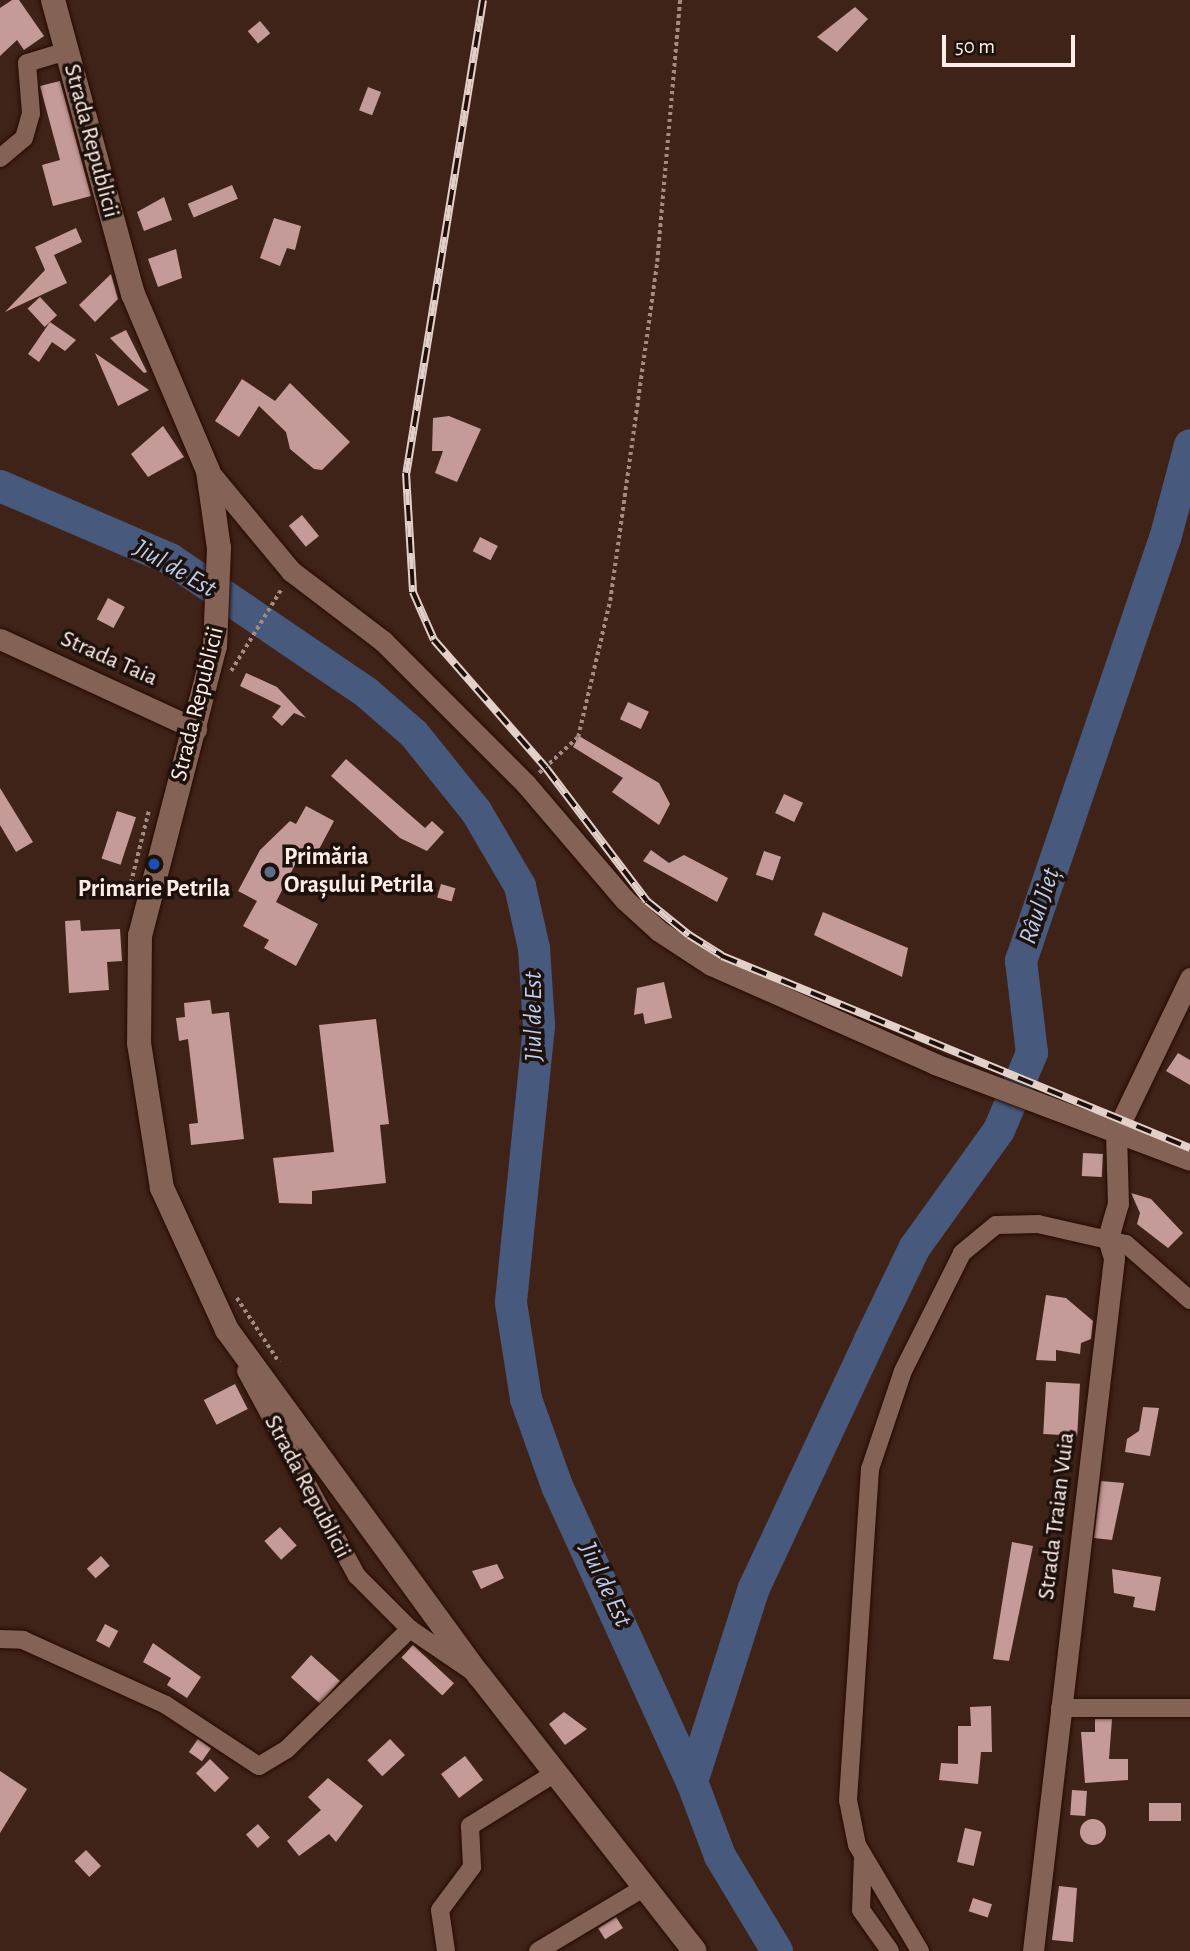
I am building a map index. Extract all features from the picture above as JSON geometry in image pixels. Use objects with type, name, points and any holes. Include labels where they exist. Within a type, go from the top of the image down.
[{"type":"main road","name":"Strada Republicii","points":[[53,0],[133,294],[208,471],[216,524],[220,614],[206,689],[144,906],[139,1043],[162,1188],[226,1330],[479,1675],[695,1951]]},
{"type":"street","points":[[0,158],[24,138],[31,113],[27,63],[67,51]]},
{"type":"street","points":[[208,471],[291,571],[383,641],[526,783],[625,900],[659,931],[711,965],[935,1064],[1190,1160]]},
{"type":"street","name":"Strada Taia","points":[[0,639],[195,729]]},
{"type":"street","name":"Strada Traian Vuia","points":[[1033,1951],[1114,1258],[1108,1238],[1118,1204],[1116,1132],[1132,1092],[1190,978]]},
{"type":"street","points":[[920,1951],[863,1856],[849,1823],[848,1787],[870,1469],[903,1371],[952,1270],[984,1231],[1013,1222],[1108,1238],[1126,1244],[1190,1300]]},
{"type":"street","name":"Strada Republicii","points":[[226,1330],[339,1551],[410,1629],[479,1675]]},
{"type":"street","points":[[0,1639],[23,1640],[166,1705],[259,1766],[287,1749],[410,1629]]},
{"type":"street","points":[[1060,1708],[1190,1708]]},
{"type":"street","points":[[446,1951],[440,1910],[472,1855],[470,1826],[479,1817],[555,1773]]},
{"type":"street","points":[[863,1856],[861,1910],[890,1951]]},
{"type":"street","points":[[538,1951],[645,1887]]},
{"type":"path","points":[[526,783],[563,757],[578,737],[610,601],[657,262],[680,0]]},
{"type":"path","points":[[246,652],[272,607]]},
{"type":"path","points":[[128,902],[154,797]]},
{"type":"path","points":[[231,1288],[281,1365]]},
{"type":"building","points":[[12,0],[19,0],[44,36],[24,50],[17,40],[0,56],[0,8]]},
{"type":"building","points":[[855,7],[868,19],[837,52],[817,37]]},
{"type":"building","points":[[260,21],[270,33],[258,44],[248,31]]},
{"type":"building","points":[[60,81],[91,196],[53,206],[42,165],[60,160],[40,86]]},
{"type":"building","points":[[368,87],[381,92],[372,115],[359,110]]},
{"type":"building","points":[[232,185],[238,199],[194,218],[188,204]]},
{"type":"building","points":[[164,197],[172,220],[144,231],[137,212]]},
{"type":"building","points":[[274,218],[301,226],[295,250],[287,248],[280,266],[260,258]]},
{"type":"building","points":[[76,228],[82,242],[54,255],[67,283],[5,312],[45,270],[35,247]]},
{"type":"building","points":[[176,249],[182,278],[158,287],[148,259]]},
{"type":"building","points":[[111,274],[118,299],[95,322],[79,305]]},
{"type":"building","points":[[40,297],[57,315],[45,327],[28,309]]},
{"type":"building","points":[[50,322],[76,340],[65,351],[52,342],[39,362],[28,354]]},
{"type":"building","points":[[126,330],[147,372],[144,373],[110,338]]},
{"type":"building","points":[[95,353],[149,390],[118,406]]},
{"type":"building","points":[[242,379],[275,401],[290,383],[350,442],[322,470],[314,469],[290,449],[286,432],[259,406],[239,437],[215,421]]},
{"type":"building","points":[[449,416],[481,429],[457,482],[435,473],[443,451],[432,451],[433,418]]},
{"type":"building","points":[[163,426],[184,457],[148,477],[131,454]]},
{"type":"building","points":[[302,515],[319,536],[306,547],[289,526]]},
{"type":"building","points":[[480,537],[498,546],[491,560],[473,551]]},
{"type":"building","points":[[108,598],[125,607],[114,628],[97,619]]},
{"type":"building","points":[[246,673],[277,687],[306,718],[294,713],[282,726],[272,717],[281,706],[240,686]]},
{"type":"building","points":[[628,702],[649,712],[641,729],[620,719]]},
{"type":"building","points":[[579,736],[659,783],[670,804],[659,825],[612,792],[623,778],[573,747]]},
{"type":"building","points":[[346,759],[425,828],[432,821],[444,832],[427,851],[400,838],[331,776]]},
{"type":"building","points":[[0,788],[33,842],[16,852],[0,825]]},
{"type":"building","points":[[784,794],[803,803],[794,822],[775,813]]},
{"type":"building","name":"Primăria Orașului Petrila","points":[[306,806],[334,821],[317,853],[304,847],[276,902],[318,924],[296,966],[264,948],[269,940],[243,926],[257,901],[238,891],[260,850],[290,821],[296,824]]},
{"type":"building","points":[[117,811],[136,817],[121,865],[102,859]]},
{"type":"building","points":[[651,850],[669,863],[684,855],[728,878],[717,902],[643,861]]},
{"type":"building","points":[[764,851],[781,857],[773,880],[756,875]]},
{"type":"building","points":[[441,884],[455,888],[452,902],[437,897]]},
{"type":"building","points":[[823,912],[908,948],[902,977],[814,935]]},
{"type":"building","points":[[80,920],[81,931],[120,929],[122,961],[107,962],[109,990],[69,993],[65,921]]},
{"type":"building","points":[[664,982],[672,1018],[645,1024],[643,1013],[634,1015],[637,988]]},
{"type":"building","points":[[210,1000],[212,1014],[229,1012],[244,1139],[191,1145],[189,1124],[198,1123],[188,1039],[179,1041],[176,1018],[185,1017],[184,1003]]},
{"type":"building","points":[[376,1019],[389,1124],[380,1125],[386,1183],[312,1191],[312,1204],[279,1203],[273,1158],[334,1152],[319,1025]]},
{"type":"building","points":[[1178,1053],[1190,1060],[1190,1085],[1166,1071]]},
{"type":"building","points":[[1083,1153],[1103,1154],[1102,1177],[1082,1176]]},
{"type":"building","points":[[1131,1193],[1151,1199],[1183,1233],[1168,1248],[1137,1224],[1140,1213]]},
{"type":"building","points":[[1046,1295],[1066,1298],[1093,1321],[1091,1339],[1081,1343],[1080,1354],[1056,1350],[1056,1361],[1036,1360]]},
{"type":"building","points":[[1046,1382],[1080,1384],[1077,1436],[1043,1434]]},
{"type":"building","points":[[235,1384],[248,1409],[217,1425],[204,1400]]},
{"type":"building","points":[[1143,1407],[1159,1408],[1150,1456],[1125,1452],[1127,1439],[1139,1431]]},
{"type":"building","points":[[1101,1481],[1124,1483],[1112,1540],[1094,1538]]},
{"type":"building","points":[[280,1527],[297,1546],[281,1560],[264,1541]]},
{"type":"building","points":[[1012,1542],[1033,1546],[1009,1661],[993,1659]]},
{"type":"building","points":[[101,1556],[110,1566],[96,1578],[87,1569]]},
{"type":"building","points":[[497,1564],[504,1578],[481,1589],[472,1571]]},
{"type":"building","points":[[1112,1569],[1161,1577],[1155,1611],[1133,1607],[1135,1597],[1114,1593]]},
{"type":"building","points":[[105,1624],[118,1631],[109,1648],[96,1641]]},
{"type":"building","points":[[153,1643],[201,1677],[187,1698],[167,1685],[171,1678],[143,1662]]},
{"type":"building","points":[[413,1645],[454,1683],[442,1696],[401,1657]]},
{"type":"building","points":[[311,1655],[340,1681],[320,1703],[291,1677]]},
{"type":"building","points":[[991,1706],[992,1752],[981,1752],[978,1784],[939,1780],[941,1763],[958,1764],[958,1726],[971,1726],[970,1707]]},
{"type":"building","points":[[564,1712],[587,1729],[565,1745],[549,1724]]},
{"type":"building","points":[[1095,1719],[1112,1719],[1109,1759],[1128,1759],[1128,1780],[1085,1783],[1081,1732],[1095,1732]]},
{"type":"building","points":[[198,1739],[211,1748],[202,1761],[189,1752]]},
{"type":"building","points":[[390,1739],[405,1755],[382,1776],[367,1760]]},
{"type":"building","points":[[465,1756],[483,1780],[459,1798],[441,1774]]},
{"type":"building","points":[[210,1759],[229,1778],[215,1792],[196,1773]]},
{"type":"building","points":[[0,1771],[27,1789],[0,1833]]},
{"type":"building","points":[[328,1778],[363,1806],[336,1842],[329,1834],[299,1856],[287,1841],[321,1810],[308,1797]]},
{"type":"building","points":[[1072,1790],[1087,1791],[1085,1816],[1070,1815]]},
{"type":"building","points":[[1149,1803],[1181,1803],[1181,1821],[1149,1821]]},
{"type":"building","points":[[1093,1819],[1102,1823],[1106,1832],[1102,1841],[1093,1845],[1084,1841],[1080,1832],[1084,1823]]},
{"type":"building","points":[[258,1824],[270,1838],[258,1848],[246,1834]]},
{"type":"building","points":[[965,1828],[982,1832],[974,1866],[957,1862]]},
{"type":"building","points":[[86,1850],[101,1866],[89,1877],[74,1861]]},
{"type":"building","points":[[1059,1886],[1077,1888],[1073,1942],[1052,1940]]},
{"type":"building","points":[[973,1898],[992,1904],[988,1917],[969,1911]]},
{"type":"building","points":[[616,1917],[623,1928],[605,1939],[598,1928]]},
{"type":"waterway","name":"Râul Jieț","points":[[777,1951],[720,1856],[692,1782],[754,1588],[915,1247],[999,1130],[1032,1053],[1021,961],[1165,539],[1190,445]]},
{"type":"waterway","name":"Jiul de Est","points":[[0,486],[170,559],[367,693],[414,734],[476,811],[520,886],[534,948],[539,1026],[511,1303],[526,1399],[557,1486],[692,1782]]},
{"type":"railway","points":[[483,0],[406,473],[413,592],[434,640],[546,768],[647,901],[689,935],[722,956],[1190,1148]]},
{"type":"place","name":"Primarie Petrila","points":[[154,864]]},
{"type":"place","name":"Primăria Orașului Petrila","points":[[270,872]]}]
